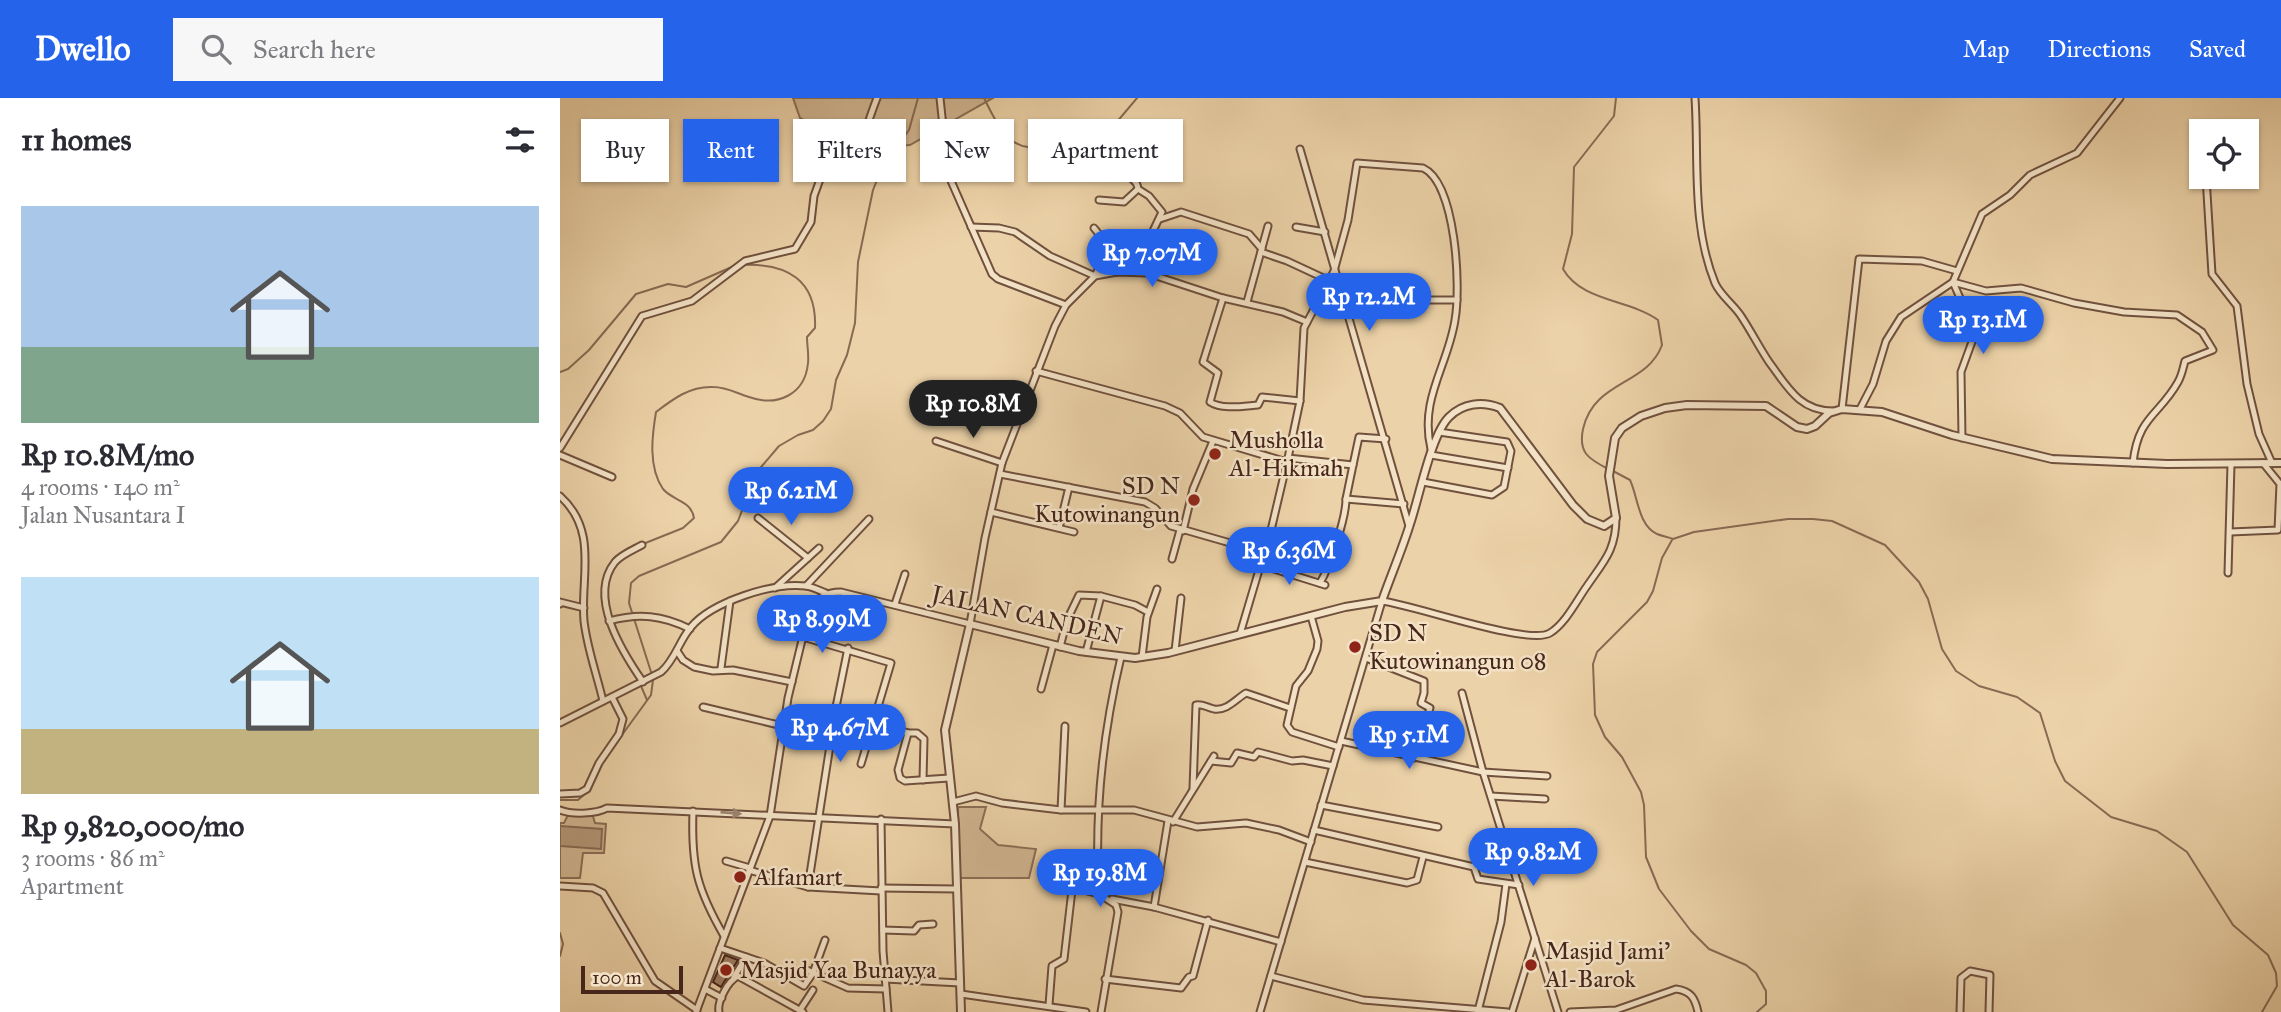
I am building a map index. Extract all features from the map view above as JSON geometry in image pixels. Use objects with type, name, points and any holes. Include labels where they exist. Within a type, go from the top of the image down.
[{"type":"street","points":[[560,448],[639,319],[649,313],[691,301],[742,263],[795,249],[811,222],[814,196],[827,160],[853,150],[863,138],[877,98]]},
{"type":"street","points":[[940,98],[948,174],[992,274],[998,279],[1066,305]]},
{"type":"street","points":[[1695,98],[1696,194],[1716,285],[1742,317],[1754,340],[1797,400],[1808,407],[1833,411],[1860,409],[1882,412],[1962,438],[2052,459],[2133,463],[2281,463]]},
{"type":"street","points":[[1860,409],[1873,384],[1886,341],[1900,317],[1953,282],[1982,214],[2010,195],[2030,175],[2077,153],[2120,98]]},
{"type":"street","points":[[1300,149],[1409,526]]},
{"type":"street","points":[[1240,634],[1265,553],[1288,460],[1300,401],[1303,339],[1307,322],[1334,271],[1348,220],[1357,163],[1423,168],[1435,176],[1451,224],[1457,300],[1450,343],[1430,396],[1428,426],[1432,454]]},
{"type":"street","points":[[1116,272],[1153,231],[1162,212],[1138,189],[1136,182]]},
{"type":"street","points":[[1099,200],[1124,202],[1138,189]]},
{"type":"street","points":[[2207,189],[2212,274],[2237,306],[2247,384],[2259,434],[2272,463]]},
{"type":"street","points":[[1160,219],[1181,212],[1249,234],[1261,250],[1330,281]]},
{"type":"street","points":[[1247,302],[1268,226]]},
{"type":"street","points":[[971,228],[999,228],[1015,232],[1050,256],[1095,276],[1116,272],[1147,273],[1307,322]]},
{"type":"street","points":[[961,1012],[955,824],[945,730],[948,711],[970,624],[1002,463],[1036,370],[1066,305],[1095,276],[1104,250],[1101,236],[1094,228]]},
{"type":"street","points":[[1296,228],[1325,232]]},
{"type":"street","points":[[1842,409],[1858,259],[1922,261],[1957,271]]},
{"type":"street","points":[[1953,282],[1970,321],[1973,339],[1961,372],[1962,438]]},
{"type":"street","points":[[1953,282],[1986,291],[2021,288],[2074,303],[2124,312],[2177,315],[2202,332],[2213,350],[2185,361],[2174,389],[2152,412],[2142,428],[2133,463]]},
{"type":"street","points":[[1223,298],[1203,362],[1218,373],[1210,402],[1238,407],[1258,405],[1262,397],[1300,401]]},
{"type":"street","points":[[1406,300],[1457,300]]},
{"type":"street","points":[[1036,370],[1175,410],[1198,434],[1213,441],[1288,460],[1353,465]]},
{"type":"street","points":[[1260,1012],[1382,601],[1439,432],[1449,417],[1462,408],[1489,404],[1500,408],[1564,494],[1587,519],[1604,526],[1616,518]]},
{"type":"street","points":[[1382,601],[1496,629],[1536,636],[1546,635],[1560,624],[1607,557],[1616,535],[1616,518],[1609,486],[1612,450],[1615,438],[1622,428],[1641,416],[1665,408],[1687,405],[1766,406],[1797,427],[1807,429],[1833,411]]},
{"type":"street","points":[[1423,482],[1492,495],[1504,487],[1511,451],[1510,446],[1503,440],[1439,432]]},
{"type":"street","points":[[1261,565],[1323,584],[1345,519],[1346,499],[1359,437],[1386,439]]},
{"type":"street","points":[[936,441],[1002,463]]},
{"type":"street","points":[[1172,559],[1194,489],[1213,441]]},
{"type":"street","points":[[1432,454],[1508,468]]},
{"type":"street","points":[[560,455],[612,477]]},
{"type":"street","points":[[2230,532],[2278,530],[2280,484],[2263,463]]},
{"type":"street","points":[[2228,573],[2231,464]]},
{"type":"street","points":[[1000,474],[1151,504],[1166,521],[1182,530],[1265,553]]},
{"type":"street","points":[[1059,528],[1069,487]]},
{"type":"street","points":[[560,496],[577,520],[585,548],[585,627],[603,701]]},
{"type":"street","points":[[1346,499],[1404,504]]},
{"type":"street","points":[[991,512],[1073,532]]},
{"type":"street","points":[[758,518],[807,559],[818,573]]},
{"type":"street","points":[[560,723],[661,672],[690,629],[707,613],[730,601],[775,588],[806,586],[869,519]]},
{"type":"street","points":[[642,545],[618,559],[610,571],[607,601],[609,621],[619,644],[642,682]]},
{"type":"street","points":[[775,588],[819,548]]},
{"type":"street","points":[[895,604],[905,574]]},
{"type":"street","name":"JALAN CANDEN","points":[[806,586],[827,593],[850,593],[1056,646],[1121,657],[1142,657],[1175,651],[1311,615],[1382,601]]},
{"type":"street","points":[[1142,657],[1148,612],[1157,589]]},
{"type":"street","points":[[560,886],[593,888],[603,893],[655,981],[696,1011],[770,816],[783,726],[809,611],[818,599],[827,593]]},
{"type":"street","points":[[1041,689],[1056,646],[1079,595],[1101,596],[1135,605],[1148,612]]},
{"type":"street","points":[[1086,652],[1101,596]]},
{"type":"street","points":[[1175,651],[1181,598]]},
{"type":"street","points":[[721,668],[730,601]]},
{"type":"street","points":[[560,604],[584,608]]},
{"type":"street","points":[[609,621],[629,616],[655,615],[690,629]]},
{"type":"street","points":[[1311,615],[1318,641],[1317,649],[1308,671],[1296,686],[1287,723],[1291,731],[1340,744],[1483,772],[1546,776]]},
{"type":"street","points":[[803,637],[848,648],[891,663],[861,764]]},
{"type":"street","points":[[808,887],[848,648]]},
{"type":"street","points":[[677,651],[683,660],[694,667],[713,671],[721,668],[792,682]]},
{"type":"street","points":[[1099,894],[1098,811],[1105,721],[1121,657]]},
{"type":"street","points":[[1366,658],[1423,681],[1421,703],[1430,708],[1414,758]]},
{"type":"street","points":[[1193,788],[1196,705],[1218,709],[1227,707],[1246,693],[1290,708]]},
{"type":"street","points":[[1462,693],[1483,772],[1558,1012]]},
{"type":"street","points":[[560,794],[580,793],[587,789],[599,763],[619,734],[623,719],[612,697]]},
{"type":"street","points":[[703,707],[783,726]]},
{"type":"street","points":[[836,707],[908,733],[918,733],[924,739],[923,780]]},
{"type":"street","points":[[1060,810],[1065,726]]},
{"type":"street","points":[[908,733],[899,775],[905,781],[950,778]]},
{"type":"street","points":[[1154,906],[1171,822],[1212,758],[1231,763],[1237,753],[1254,757],[1258,752],[1290,761],[1303,760],[1333,766]]},
{"type":"street","points":[[953,802],[967,796],[976,796],[1002,803],[1060,810],[1134,810],[1197,828],[1246,823],[1279,830],[1311,842]]},
{"type":"street","points":[[1491,796],[1545,799]]},
{"type":"street","points":[[1321,805],[1438,827]]},
{"type":"street","points":[[560,810],[573,813],[604,809],[693,811],[955,824]]},
{"type":"street","points":[[693,811],[692,849],[697,877],[724,936]]},
{"type":"street","points":[[881,820],[881,889],[888,1012]]},
{"type":"street","points":[[1314,830],[1474,867],[1478,879],[1519,885]]},
{"type":"street","points":[[1305,862],[1407,883],[1416,880],[1423,857]]},
{"type":"street","points":[[726,861],[808,887],[957,889]]},
{"type":"street","points":[[1478,1010],[1502,922],[1506,884]]},
{"type":"street","points":[[1049,1005],[1052,966],[1064,959],[1072,891],[1079,889],[1108,899],[1118,912],[1101,1012]]},
{"type":"street","points":[[1108,899],[1154,906],[1281,942]]},
{"type":"street","points":[[1105,979],[1181,988],[1189,977],[1193,976],[1208,920]]},
{"type":"street","points":[[883,930],[915,931],[919,925],[933,924]]},
{"type":"street","points":[[1271,976],[1363,1000],[1510,1012],[1535,938]]},
{"type":"street","points":[[720,948],[780,971],[804,986],[813,973],[825,940]]},
{"type":"street","points":[[719,1012],[718,1005],[746,957]]},
{"type":"street","points":[[805,969],[848,988],[886,989]]},
{"type":"street","points":[[1960,1012],[1961,978],[1970,971],[1990,975],[1989,1012]]},
{"type":"street","points":[[734,977],[742,976],[802,1011],[813,990]]},
{"type":"street","points":[[885,979],[960,983]]},
{"type":"street","points":[[705,989],[722,998]]},
{"type":"street","points":[[1570,1012],[1616,1010],[1676,989],[1687,991],[1695,999],[1698,1012]]},
{"type":"street","points":[[961,994],[1086,1012]]},
{"type":"shaded area","points":[[793,98],[993,98],[956,119],[920,119],[920,139],[910,145],[906,145],[906,119],[800,118]]},
{"type":"shaded area","points":[[958,807],[986,807],[980,829],[998,845],[1036,849],[1029,878],[959,878]]},
{"type":"shaded area","points":[[569,813],[592,813],[595,823],[606,824],[604,853],[583,853],[580,878],[560,878],[560,823],[564,823]]},
{"type":"shaded area","points":[[560,826],[602,829],[601,849],[560,846]]},
{"type":"building","name":"Masjid Yaa Bunayya","points":[[725,955],[738,960],[721,987],[713,982]]},
{"type":"waterway","points":[[652,675],[629,603],[631,583],[639,576],[721,542],[738,521],[743,508],[745,486],[779,446],[813,430],[831,409],[836,380],[847,355],[855,323],[858,262],[873,190],[881,170],[909,130],[918,98]]},
{"type":"waterway","points":[[984,98],[1006,135],[1028,147],[1078,131],[1116,123],[1137,98]]},
{"type":"waterway","points":[[1608,469],[1590,458],[1584,450],[1583,429],[1589,413],[1609,392],[1645,369],[1662,345],[1658,320],[1582,288],[1571,280],[1563,269],[1572,234],[1574,167],[1614,116],[1616,98]]},
{"type":"waterway","points":[[643,544],[683,528],[694,518],[686,504],[667,493],[658,480],[652,451],[656,412],[682,394],[705,387],[723,388],[759,400],[779,399],[795,390],[806,374],[807,337],[815,328],[811,298],[805,286],[786,271],[759,265],[743,265]]},
{"type":"waterway","points":[[560,372],[568,369],[589,350],[636,294],[668,284],[686,287],[734,266]]},
{"type":"waterway","points":[[1613,471],[1630,480],[1642,517],[1651,530],[1673,539],[1694,532],[1788,519],[1813,519],[1832,521],[1885,545],[1919,582],[1928,599],[1942,649],[1956,671],[1979,686],[2017,697],[2040,713],[2055,761],[2065,781],[2111,817],[2157,831],[2187,852],[2233,925],[2268,955],[2276,973],[2277,986],[2262,1012]]},
{"type":"waterway","points":[[1672,540],[1662,558],[1653,591],[1647,602],[1597,652],[1593,664],[1595,715],[1605,737],[1622,757],[1641,792],[1646,857],[1659,889],[1691,931],[1709,949],[1746,965],[1756,973],[1766,991],[1766,1004],[1757,1012]]},
{"type":"waterway","points":[[614,746],[651,695],[653,680]]},
{"type":"waterway","points":[[641,686],[647,700]]},
{"type":"waterway","points":[[560,800],[578,800],[587,792]]},
{"type":"waterway","points":[[560,933],[563,944],[560,956]]},
{"type":"place","name":"Musholla Al-Hikmah","points":[[1215,454]]},
{"type":"place","name":"SD N Kutowinangun","points":[[1194,500]]},
{"type":"place","name":"SD N Kutowinangun 08","points":[[1355,647]]},
{"type":"place","name":"Alfamart","points":[[740,877]]},
{"type":"place","name":"Masjid Jami' Al-Barok","points":[[1531,965]]},
{"type":"place","name":"Masjid Yaa Bunayya","points":[[726,970]]}]
